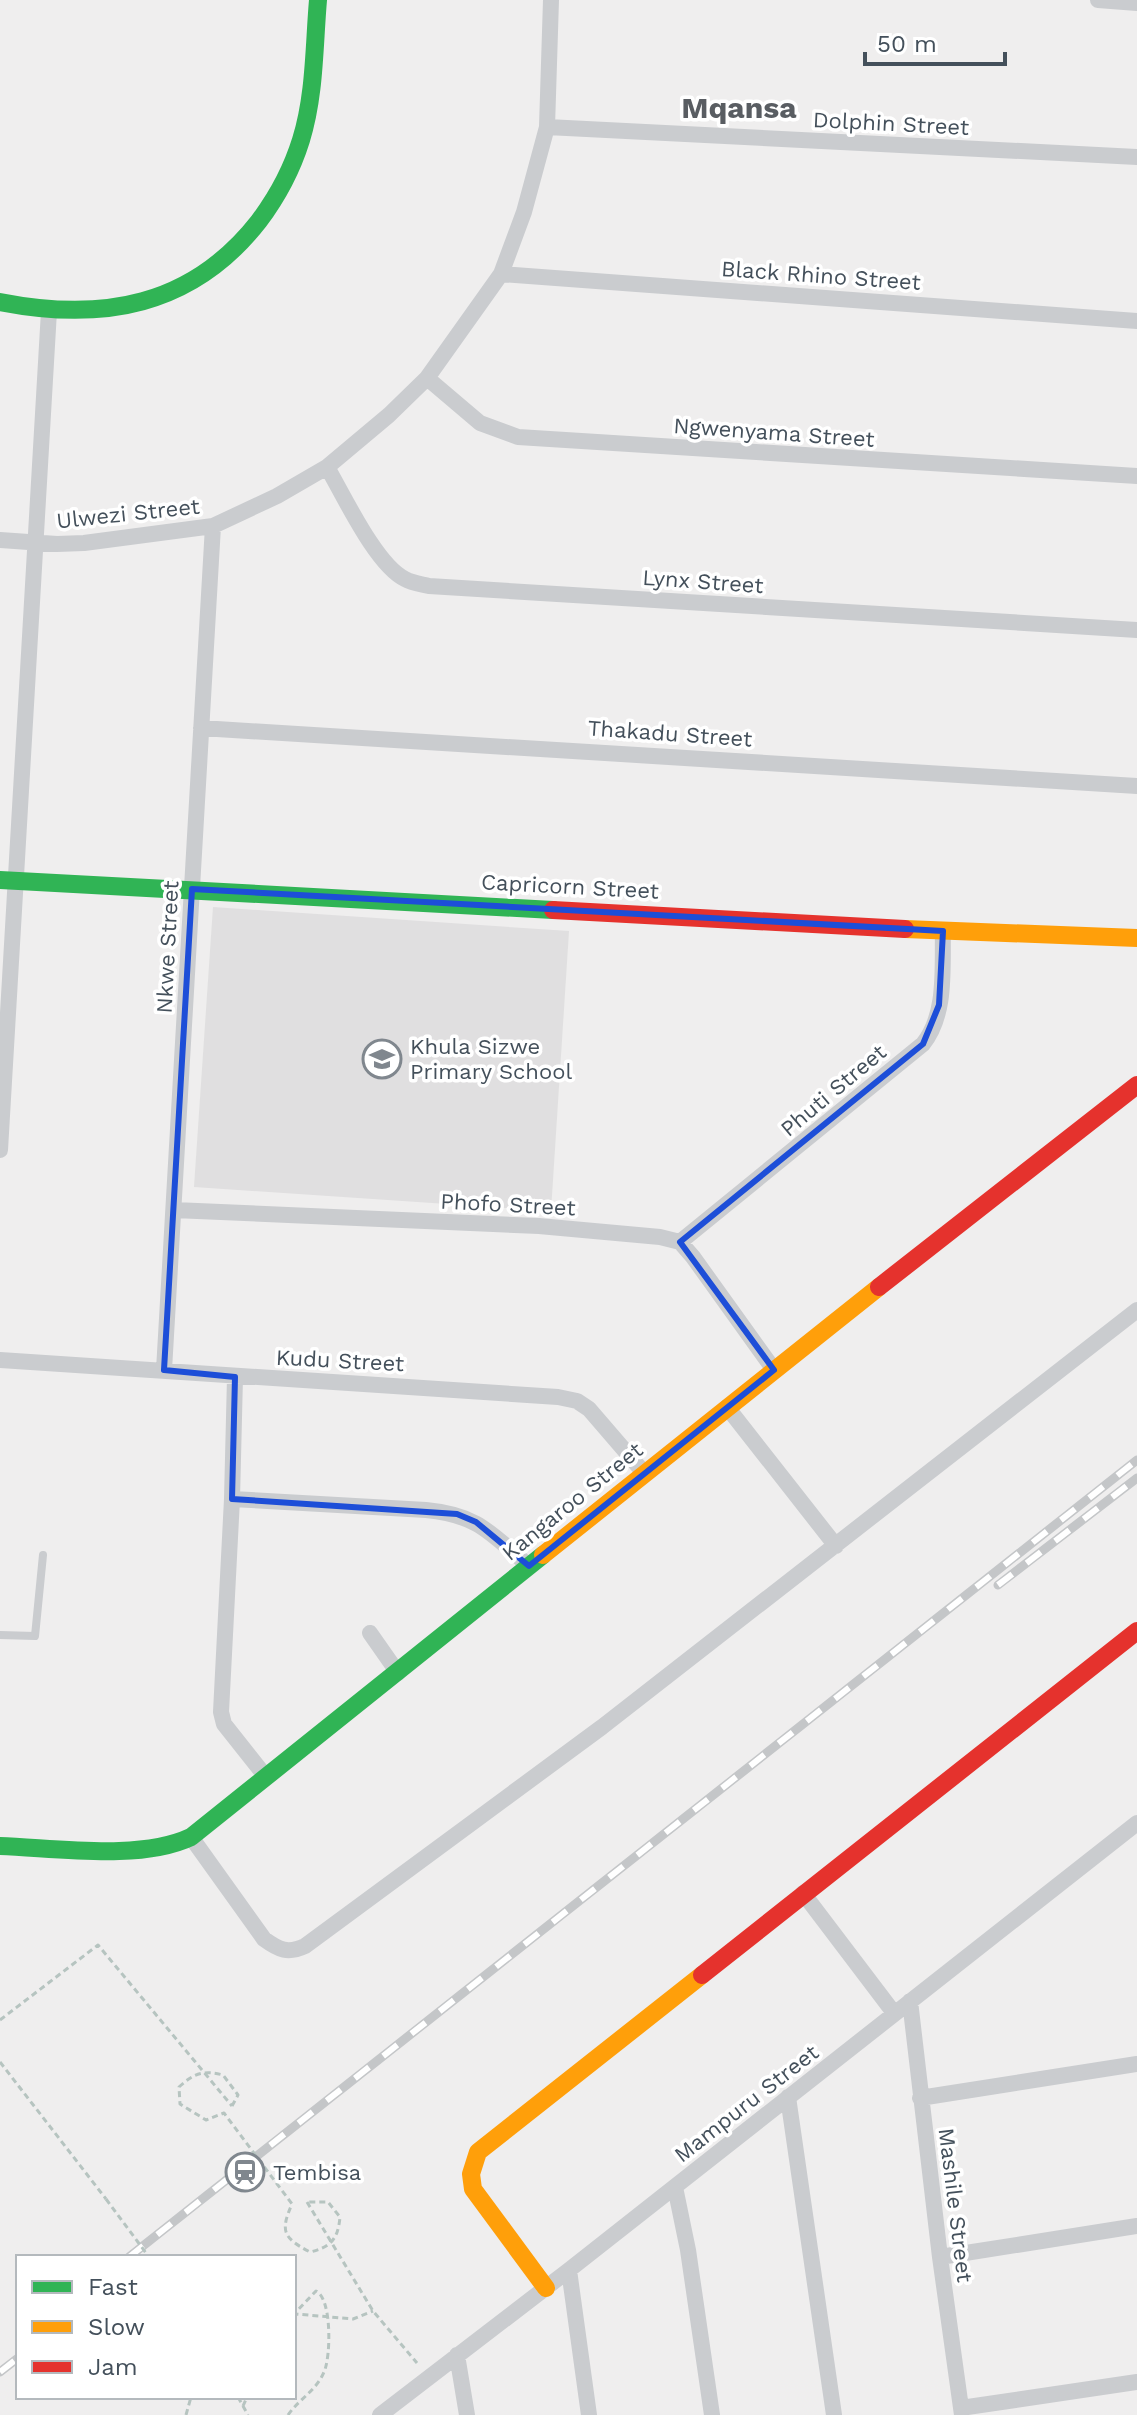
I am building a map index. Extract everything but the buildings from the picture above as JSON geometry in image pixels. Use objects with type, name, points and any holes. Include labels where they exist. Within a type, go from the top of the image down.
[{"type":"street","points":[[0,302],[49,311],[111,306],[163,296],[212,267],[252,231],[270,207],[301,139],[307,112],[318,0]]},
{"type":"street","name":"Ulwezi Street","points":[[0,540],[84,543],[213,526],[277,496],[327,467],[427,378],[501,274],[524,212],[547,127],[551,0]]},
{"type":"street","points":[[1098,0],[1137,3]]},
{"type":"street","name":"Dolphin Street","points":[[547,127],[1137,157]]},
{"type":"street","name":"Black Rhino Street","points":[[501,274],[1137,321]]},
{"type":"street","points":[[0,1150],[8,880],[35,543],[49,311]]},
{"type":"street","name":"Ngwenyama Street","points":[[427,378],[480,423],[518,437],[1137,476]]},
{"type":"street","name":"Lynx Street","points":[[327,467],[385,562],[405,580],[429,586],[1137,630]]},
{"type":"street","name":"Nkwe Street","points":[[164,1370],[213,526]]},
{"type":"street","name":"Thakadu Street","points":[[201,728],[1137,786]]},
{"type":"street","name":"Capricorn Street","points":[[8,880],[943,931],[1137,938]]},
{"type":"street","name":"Phuti Street","points":[[680,1242],[923,1044],[932,1032],[939,1005],[943,931]]},
{"type":"street","name":"Kangaroo Street","points":[[0,1846],[139,1851],[172,1846],[191,1837],[727,1407],[1137,1085]]},
{"type":"street","name":"Phofo Street","points":[[174,1210],[539,1226],[660,1237],[680,1242]]},
{"type":"street","points":[[680,1242],[774,1370]]},
{"type":"street","points":[[191,1837],[264,1939],[278,1949],[291,1952],[305,1946],[602,1727],[1137,1310]]},
{"type":"street","name":"Kudu Street","points":[[0,1360],[489,1391],[567,1399],[589,1409],[645,1474]]},
{"type":"street","points":[[235,1377],[221,1712],[224,1724],[266,1777]]},
{"type":"street","points":[[727,1407],[836,1546]]},
{"type":"street","points":[[232,1499],[457,1514],[476,1522],[529,1566]]},
{"type":"street","points":[[546,2288],[473,2189],[471,2174],[478,2152],[1137,1631]]},
{"type":"street","points":[[370,1633],[398,1673]]},
{"type":"street","name":"Mampuru Street","points":[[380,2415],[1137,1823]]},
{"type":"street","points":[[803,1893],[894,2013]]},
{"type":"street","name":"Mashile Street","points":[[910,2001],[962,2412]]},
{"type":"street","points":[[920,2098],[1137,2064]]},
{"type":"street","points":[[788,2097],[834,2415]]},
{"type":"street","points":[[675,2187],[688,2250],[712,2415]]},
{"type":"street","points":[[940,2257],[1137,2226]]},
{"type":"street","points":[[569,2270],[589,2415]]},
{"type":"street","points":[[457,2355],[467,2415]]},
{"type":"street","points":[[962,2412],[1137,2382]]},
{"type":"lane","points":[[0,1635],[35,1636],[43,1555]]},
{"type":"path","points":[[0,2020],[98,1945],[232,2106],[238,2095],[223,2075],[205,2071],[189,2077],[179,2087],[180,2104],[206,2120],[224,2113],[292,2204],[284,2222],[284,2231],[294,2244],[310,2252],[327,2248],[339,2234],[340,2217],[328,2202],[307,2202],[373,2311],[429,2377]]},
{"type":"path","points":[[0,2062],[148,2255]]},
{"type":"path","points":[[288,2415],[314,2389],[329,2357],[327,2307],[319,2291],[311,2294],[296,2314]]},
{"type":"path","points":[[296,2315],[353,2319],[373,2311]]},
{"type":"path","points":[[239,2399],[248,2415]]},
{"type":"path","points":[[243,2406],[246,2399]]},
{"type":"highlighted area","points":[[192,889],[943,931],[939,1005],[923,1044],[680,1242],[774,1370],[529,1566],[476,1522],[457,1514],[232,1499],[235,1377],[164,1370]]},
{"type":"shaded area","name":"Khula Sizwe Primary School","points":[[213,907],[569,931],[551,1211],[194,1187]]},
{"type":"railway","points":[[132,2255],[1137,1460]]},
{"type":"railway","points":[[998,1585],[1137,1478]]},
{"type":"railway","points":[[0,2372],[16,2360]]},
{"type":"traffic: fast","points":[[0,302],[74,310],[109,308],[143,301],[175,290],[205,273],[233,250],[272,202],[297,151],[306,123],[311,88],[318,0]]},
{"type":"traffic: fast","points":[[0,880],[553,910]]},
{"type":"traffic: fast","points":[[0,1846],[123,1851],[148,1849],[191,1837],[543,1555]]},
{"type":"traffic: slow","points":[[905,929],[1137,938]]},
{"type":"traffic: slow","points":[[543,1555],[879,1287]]},
{"type":"traffic: slow","points":[[546,2288],[473,2189],[471,2174],[478,2152],[702,1975]]},
{"type":"traffic: jam","points":[[553,910],[905,929]]},
{"type":"traffic: jam","points":[[879,1287],[1137,1085]]},
{"type":"traffic: jam","points":[[702,1975],[1137,1631]]},
{"type":"place","name":"Khula Sizwe Primary School","points":[[382,1059]]},
{"type":"place","name":"Tembisa","points":[[245,2172]]},
{"type":"district","name":"Mqansa","points":[[739,108]]}]
